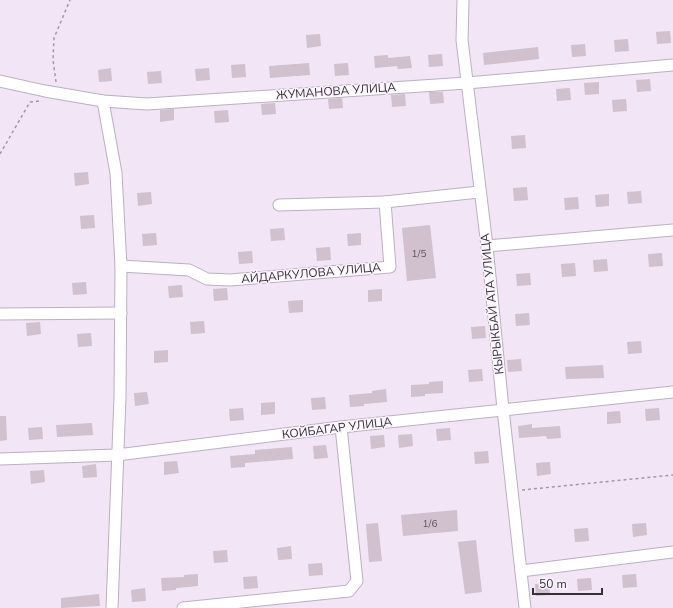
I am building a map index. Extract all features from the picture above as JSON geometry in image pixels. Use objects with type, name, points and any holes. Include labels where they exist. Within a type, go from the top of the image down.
[{"type":"street","name":"КЫРЫКБАЙ АТА УЛИЦА","points":[[462,0],[462,40],[479,192],[487,246],[502,410],[525,608]]},
{"type":"street","name":"ЖУМАНОВА УЛИЦА","points":[[0,80],[44,96],[58,94],[103,101],[147,104],[467,83],[673,65]]},
{"type":"street","points":[[103,101],[116,173],[121,266],[120,397],[112,608]]},
{"type":"street","points":[[279,205],[385,202],[479,192]]},
{"type":"street","name":"АЙДАРКУЛОВА УЛИЦА","points":[[121,266],[189,270],[207,279],[230,280],[390,267],[385,202]]},
{"type":"street","points":[[487,246],[673,230]]},
{"type":"street","points":[[0,314],[121,312]]},
{"type":"street","name":"КОЙБАГАР УЛИЦА","points":[[0,459],[117,455],[341,427],[673,392]]},
{"type":"street","points":[[183,608],[349,591],[357,580],[341,427]]},
{"type":"street","points":[[521,571],[673,552]]},
{"type":"path","points":[[58,94],[53,60],[54,38],[70,0]]},
{"type":"path","points":[[0,154],[30,102],[44,96]]},
{"type":"path","points":[[512,492],[673,475]]},
{"type":"building","points":[[670,31],[671,43],[657,44],[656,32]]},
{"type":"building","points":[[320,34],[321,46],[307,48],[306,35]]},
{"type":"building","points":[[628,39],[629,51],[615,52],[614,40]]},
{"type":"building","points":[[585,44],[586,56],[572,57],[571,45]]},
{"type":"building","points":[[538,47],[539,59],[484,65],[483,53]]},
{"type":"building","points":[[442,54],[443,66],[429,67],[428,55]]},
{"type":"building","points":[[388,55],[388,58],[410,56],[412,68],[398,69],[397,66],[375,68],[374,56]]},
{"type":"building","points":[[309,63],[310,75],[270,78],[269,66]]},
{"type":"building","points":[[348,63],[349,75],[335,76],[334,64]]},
{"type":"building","points":[[245,64],[246,77],[232,78],[231,65]]},
{"type":"building","points":[[111,68],[112,81],[99,82],[98,70]]},
{"type":"building","points":[[209,68],[210,80],[196,81],[195,69]]},
{"type":"building","points":[[161,71],[162,83],[148,84],[147,72]]},
{"type":"building","points":[[650,79],[651,91],[637,92],[636,80]]},
{"type":"building","points":[[599,82],[599,94],[585,95],[584,83]]},
{"type":"building","points":[[570,88],[571,100],[557,101],[556,89]]},
{"type":"building","points":[[429,92],[443,92],[444,103],[430,104]]},
{"type":"building","points":[[405,94],[406,106],[392,107],[391,95]]},
{"type":"building","points":[[342,98],[343,108],[329,109],[328,99]]},
{"type":"building","points":[[626,99],[627,111],[613,112],[612,100]]},
{"type":"building","points":[[275,103],[276,114],[262,115],[261,104]]},
{"type":"building","points":[[174,109],[174,120],[160,122],[160,110]]},
{"type":"building","points":[[228,110],[229,122],[215,123],[214,111]]},
{"type":"building","points":[[525,135],[526,148],[512,149],[511,136]]},
{"type":"building","points":[[88,172],[89,184],[75,186],[74,173]]},
{"type":"building","points":[[527,187],[528,200],[514,201],[513,188]]},
{"type":"building","points":[[641,191],[642,203],[628,204],[627,192]]},
{"type":"building","points":[[151,192],[152,204],[138,206],[137,193]]},
{"type":"building","points":[[609,194],[609,206],[596,207],[595,195]]},
{"type":"building","points":[[578,197],[579,209],[565,210],[564,198]]},
{"type":"building","points":[[94,215],[95,228],[81,229],[80,216]]},
{"type":"building","points":[[430,225],[436,278],[407,281],[402,228]]},
{"type":"building","points":[[284,228],[285,240],[271,241],[270,229]]},
{"type":"building","points":[[156,233],[157,245],[143,246],[142,234]]},
{"type":"building","points":[[361,233],[361,245],[348,246],[347,234]]},
{"type":"building","points":[[330,247],[331,260],[317,261],[316,248]]},
{"type":"building","points":[[252,251],[253,263],[239,264],[238,252]]},
{"type":"building","points":[[662,253],[663,266],[649,267],[648,254]]},
{"type":"building","points":[[607,259],[608,271],[594,272],[593,260]]},
{"type":"building","points":[[575,263],[576,276],[562,277],[561,264]]},
{"type":"building","points":[[530,273],[531,285],[517,286],[516,274]]},
{"type":"building","points":[[86,282],[87,294],[73,295],[72,283]]},
{"type":"building","points":[[182,285],[183,297],[169,298],[168,286]]},
{"type":"building","points":[[227,288],[228,300],[214,301],[213,289]]},
{"type":"building","points":[[382,289],[382,301],[368,302],[368,290]]},
{"type":"building","points":[[303,300],[303,312],[289,313],[288,301]]},
{"type":"building","points":[[529,313],[530,325],[516,326],[515,314]]},
{"type":"building","points":[[204,321],[205,333],[191,334],[190,322]]},
{"type":"building","points":[[40,322],[41,334],[27,336],[26,323]]},
{"type":"building","points":[[485,326],[486,338],[472,339],[471,327]]},
{"type":"building","points":[[91,333],[92,346],[78,347],[77,334]]},
{"type":"building","points":[[641,341],[642,353],[628,354],[627,342]]},
{"type":"building","points":[[168,350],[168,362],[154,363],[154,351]]},
{"type":"building","points":[[521,359],[522,371],[508,372],[507,360]]},
{"type":"building","points":[[603,365],[604,378],[566,379],[565,367]]},
{"type":"building","points":[[482,369],[483,381],[469,382],[468,370]]},
{"type":"building","points":[[443,381],[443,393],[425,394],[425,396],[411,397],[411,385],[429,384],[429,382]]},
{"type":"building","points":[[386,389],[387,402],[350,407],[349,395],[372,393],[372,391]]},
{"type":"building","points":[[147,392],[149,404],[135,406],[134,393]]},
{"type":"building","points":[[325,397],[326,409],[312,410],[311,398]]},
{"type":"building","points":[[275,402],[275,414],[261,415],[261,403]]},
{"type":"building","points":[[243,408],[244,420],[230,421],[229,409]]},
{"type":"building","points":[[659,408],[660,420],[646,421],[645,409]]},
{"type":"building","points":[[620,411],[621,423],[607,424],[607,412]]},
{"type":"building","points":[[0,416],[6,416],[7,440],[0,441]]},
{"type":"building","points":[[92,423],[93,435],[57,437],[56,425]]},
{"type":"building","points":[[532,424],[532,428],[560,426],[561,438],[547,439],[546,436],[519,438],[518,426]]},
{"type":"building","points":[[42,427],[43,439],[29,440],[28,428]]},
{"type":"building","points":[[450,428],[451,440],[437,441],[436,429]]},
{"type":"building","points":[[412,434],[413,446],[399,448],[398,435]]},
{"type":"building","points":[[384,435],[385,447],[371,449],[370,436]]},
{"type":"building","points":[[326,445],[328,458],[314,459],[313,446]]},
{"type":"building","points":[[292,447],[293,459],[245,463],[245,467],[231,468],[230,456],[255,454],[255,450]]},
{"type":"building","points":[[488,451],[489,463],[475,464],[474,452]]},
{"type":"building","points":[[177,461],[179,473],[164,475],[164,462]]},
{"type":"building","points":[[550,462],[551,474],[537,476],[536,463]]},
{"type":"building","points":[[96,464],[97,477],[83,478],[82,466]]},
{"type":"building","points":[[44,470],[45,482],[31,484],[30,471]]},
{"type":"building","points":[[457,510],[458,531],[403,536],[401,515]]},
{"type":"building","points":[[378,523],[382,561],[369,562],[366,524]]},
{"type":"building","points":[[646,523],[647,535],[633,537],[632,524]]},
{"type":"building","points":[[588,528],[589,541],[575,542],[574,529]]},
{"type":"building","points":[[476,540],[482,592],[465,594],[458,542]]},
{"type":"building","points":[[291,546],[292,559],[278,560],[277,548]]},
{"type":"building","points":[[227,550],[228,562],[214,563],[213,551]]},
{"type":"building","points":[[322,563],[323,575],[309,576],[308,564]]},
{"type":"building","points":[[198,574],[198,586],[162,591],[161,578],[184,577],[184,575]]},
{"type":"building","points":[[636,574],[637,587],[623,588],[622,575]]},
{"type":"building","points":[[257,576],[258,588],[244,589],[243,577]]},
{"type":"building","points":[[591,578],[592,590],[578,591],[577,579]]},
{"type":"building","points":[[549,583],[550,595],[536,596],[535,584]]},
{"type":"building","points":[[145,588],[146,601],[132,602],[131,590]]},
{"type":"building","points":[[99,594],[100,606],[61,608],[61,598]]}]
